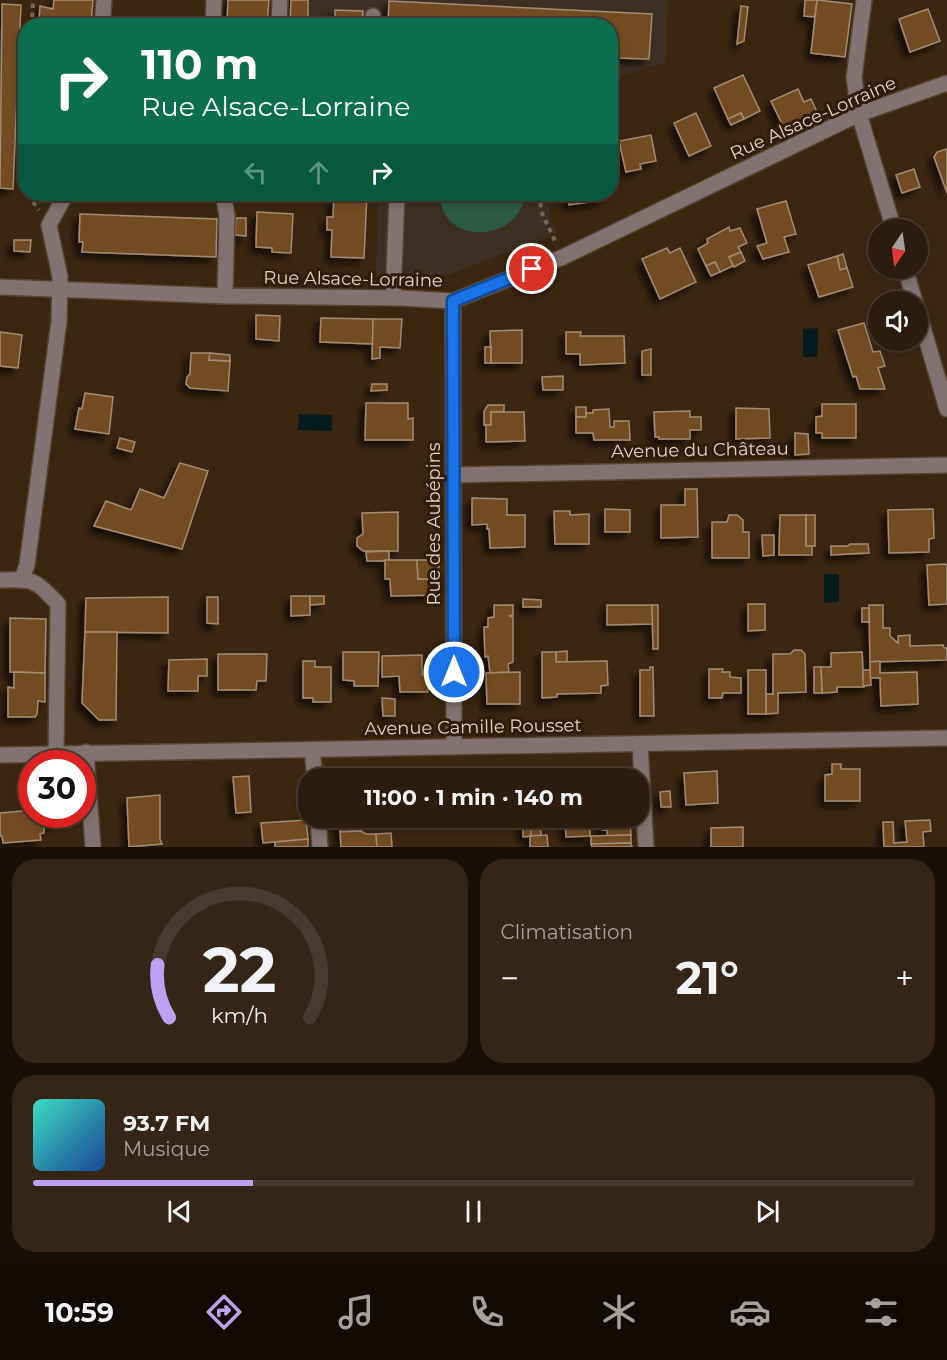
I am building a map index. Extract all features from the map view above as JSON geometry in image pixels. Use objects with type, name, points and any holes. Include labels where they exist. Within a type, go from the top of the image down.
[{"type":"street","points":[[103,18],[104,0]]},
{"type":"street","points":[[213,18],[214,0]]},
{"type":"street","points":[[279,18],[280,0]]},
{"type":"street","points":[[864,0],[854,77],[860,114],[891,219]]},
{"type":"street","name":"Rue Alsace-Lorraine","points":[[0,287],[60,291],[453,301],[563,257],[860,114],[947,83]]},
{"type":"street","points":[[22,579],[27,565],[57,333],[60,277],[50,225],[62,201]]},
{"type":"street","points":[[224,201],[227,215],[225,296]]},
{"type":"street","points":[[393,298],[397,201]]},
{"type":"street","name":"Rue des Aubépins","points":[[453,301],[454,747]]},
{"type":"street","points":[[928,345],[947,409]]},
{"type":"street","name":"Avenue du Château","points":[[453,475],[947,465]]},
{"type":"street","points":[[0,580],[22,579],[37,583],[58,604],[56,750]]},
{"type":"street","name":"Avenue Camille Rousset","points":[[96,752],[947,738]]},
{"type":"street","points":[[640,744],[646,847]]},
{"type":"street","points":[[312,750],[314,768]]},
{"type":"street","name":"Avenue Camille Rousset","points":[[0,754],[18,753]]},
{"type":"street","points":[[92,828],[93,847]]},
{"type":"street","points":[[319,828],[320,847]]},
{"type":"path","points":[[32,18],[33,0]]},
{"type":"path","points":[[540,201],[541,211],[563,257]]},
{"type":"shaded area","points":[[308,0],[668,0],[666,62],[618,77],[618,18],[308,18]]},
{"type":"shaded area","points":[[378,201],[548,201],[550,218],[557,233],[446,276],[409,276],[402,269],[387,269],[380,275],[376,275]]},
{"type":"green space","points":[[441,201],[523,201],[520,210],[509,222],[495,230],[480,232],[465,230],[452,223],[443,211]]},
{"type":"water","points":[[817,328],[817,357],[803,357],[803,329]]},
{"type":"water","points":[[299,414],[332,415],[332,431],[298,430]]},
{"type":"water","points":[[824,574],[839,574],[839,602],[824,603]]},
{"type":"building","points":[[54,0],[93,0],[92,18],[39,18],[40,6],[53,9]]},
{"type":"building","points":[[228,0],[269,0],[268,18],[227,18]]},
{"type":"building","points":[[291,0],[308,0],[308,18],[290,18]]},
{"type":"building","points":[[805,0],[817,0],[815,17],[804,16]]},
{"type":"building","points":[[817,0],[852,4],[845,57],[811,53]]},
{"type":"building","points":[[389,1],[652,14],[649,59],[618,58],[618,18],[388,18]]},
{"type":"building","points":[[2,4],[21,5],[20,18],[18,18],[13,189],[0,188]]},
{"type":"building","points":[[741,6],[748,7],[744,41],[737,44]]},
{"type":"building","points":[[928,9],[940,41],[910,52],[899,19]]},
{"type":"building","points":[[335,10],[363,11],[363,18],[335,18]]},
{"type":"building","points":[[743,75],[760,111],[744,119],[741,113],[728,119],[714,88]]},
{"type":"building","points":[[798,89],[804,102],[811,99],[818,114],[785,130],[771,101]]},
{"type":"building","points":[[696,113],[711,146],[689,156],[674,123]]},
{"type":"building","points":[[741,113],[744,119],[731,125],[728,119]]},
{"type":"building","points":[[651,135],[656,161],[640,164],[641,169],[626,172],[619,141]]},
{"type":"building","points":[[946,149],[947,193],[934,157],[937,152]]},
{"type":"building","points":[[914,169],[920,187],[902,193],[896,175]]},
{"type":"building","points":[[334,201],[367,201],[364,258],[331,257],[332,230],[327,230],[327,217],[333,217]]},
{"type":"building","points":[[568,201],[595,201],[569,205]]},
{"type":"building","points":[[786,201],[796,234],[784,237],[789,252],[763,259],[757,246],[767,243],[757,209]]},
{"type":"building","points":[[257,212],[293,214],[291,253],[272,252],[272,248],[256,247]]},
{"type":"building","points":[[80,214],[217,219],[216,257],[82,252],[83,242],[79,242]]},
{"type":"building","points":[[236,218],[246,218],[246,236],[235,235]]},
{"type":"building","points":[[729,227],[730,231],[740,228],[747,243],[738,247],[741,252],[729,257],[733,266],[720,272],[715,262],[706,266],[698,249],[708,243],[707,239]]},
{"type":"building","points":[[14,240],[31,240],[30,252],[14,251]]},
{"type":"building","points":[[667,248],[670,253],[680,248],[696,282],[660,299],[642,259]]},
{"type":"building","points":[[741,252],[745,261],[734,267],[729,257]]},
{"type":"building","points":[[843,254],[847,268],[840,270],[837,256]]},
{"type":"building","points":[[837,256],[840,270],[847,268],[853,287],[819,297],[808,265]]},
{"type":"building","points":[[715,262],[720,272],[711,276],[706,266]]},
{"type":"building","points":[[256,315],[280,316],[279,341],[256,339]]},
{"type":"building","points":[[321,318],[373,319],[373,344],[320,342]]},
{"type":"building","points":[[373,319],[402,319],[400,348],[380,347],[380,358],[372,359]]},
{"type":"building","points":[[864,323],[868,336],[868,351],[880,351],[885,366],[878,368],[885,389],[860,389],[856,376],[853,377],[838,330]]},
{"type":"building","points":[[522,330],[522,363],[491,363],[490,331]]},
{"type":"building","points":[[0,332],[22,335],[18,368],[0,366]]},
{"type":"building","points":[[566,332],[581,332],[580,336],[624,336],[625,363],[580,365],[580,354],[566,354]]},
{"type":"building","points":[[485,347],[491,347],[491,363],[485,363]]},
{"type":"building","points":[[651,349],[651,375],[642,375],[642,351]]},
{"type":"building","points":[[191,353],[210,353],[209,360],[230,361],[228,391],[190,388],[186,384],[190,374]]},
{"type":"building","points":[[210,353],[230,355],[230,361],[209,360]]},
{"type":"building","points":[[563,376],[563,390],[543,390],[542,377]]},
{"type":"building","points":[[372,384],[387,384],[387,390],[371,391]]},
{"type":"building","points":[[85,393],[113,397],[109,434],[75,429]]},
{"type":"building","points":[[366,403],[408,403],[408,419],[413,418],[413,440],[365,440]]},
{"type":"building","points":[[822,404],[856,404],[856,438],[822,438],[822,433],[816,433],[816,417],[822,416]]},
{"type":"building","points":[[488,405],[504,405],[504,412],[491,412],[491,425],[484,425],[484,411]]},
{"type":"building","points":[[576,407],[586,407],[586,417],[576,417]]},
{"type":"building","points":[[736,408],[769,409],[770,438],[736,439]]},
{"type":"building","points":[[609,409],[610,427],[614,427],[614,421],[629,421],[630,440],[594,440],[593,433],[576,433],[576,417],[586,417],[586,413],[593,413],[593,410]]},
{"type":"building","points":[[690,411],[690,417],[701,417],[701,430],[690,430],[690,439],[655,437],[654,412]]},
{"type":"building","points":[[491,412],[524,412],[525,441],[486,442],[486,425],[491,425]]},
{"type":"building","points":[[795,433],[808,434],[809,454],[795,455]]},
{"type":"building","points":[[120,438],[135,442],[132,452],[117,448]]},
{"type":"building","points":[[180,463],[208,471],[182,549],[94,526],[106,501],[131,510],[140,489],[164,498]]},
{"type":"building","points":[[685,489],[697,489],[698,537],[661,538],[661,505],[685,505]]},
{"type":"building","points":[[472,498],[507,499],[507,515],[525,515],[525,547],[490,548],[487,524],[472,525]]},
{"type":"building","points":[[605,509],[630,510],[630,532],[605,532]]},
{"type":"building","points":[[933,509],[934,538],[929,539],[929,552],[889,553],[888,510]]},
{"type":"building","points":[[554,511],[570,511],[570,515],[589,514],[589,544],[555,544]]},
{"type":"building","points":[[398,512],[398,551],[363,551],[357,546],[357,538],[363,534],[362,513]]},
{"type":"building","points":[[729,515],[737,515],[743,520],[743,532],[749,532],[749,558],[712,558],[712,522],[727,522]]},
{"type":"building","points":[[780,515],[806,515],[806,546],[812,546],[812,555],[779,555]]},
{"type":"building","points":[[806,515],[815,515],[815,546],[806,546]]},
{"type":"building","points":[[762,535],[774,535],[774,555],[763,556]]},
{"type":"building","points":[[868,544],[869,553],[831,555],[831,546]]},
{"type":"building","points":[[389,551],[389,561],[367,561],[366,552]]},
{"type":"building","points":[[385,560],[417,560],[418,579],[439,579],[439,595],[391,596],[390,579],[385,579]]},
{"type":"building","points":[[417,560],[439,560],[439,579],[418,579]]},
{"type":"building","points":[[927,565],[947,565],[947,604],[929,605]]},
{"type":"building","points":[[291,596],[310,596],[310,615],[291,616]]},
{"type":"building","points":[[310,596],[324,596],[324,604],[310,605]]},
{"type":"building","points":[[168,597],[168,633],[85,632],[86,598]]},
{"type":"building","points":[[207,597],[218,597],[218,624],[207,623]]},
{"type":"building","points":[[523,599],[541,600],[541,607],[523,607]]},
{"type":"building","points":[[748,604],[765,604],[765,630],[748,631]]},
{"type":"building","points":[[494,605],[513,605],[513,615],[509,616],[513,617],[513,662],[508,664],[509,672],[490,673],[488,656],[485,657],[484,627],[488,627],[488,618],[494,617]]},
{"type":"building","points":[[607,605],[652,605],[653,624],[607,625]]},
{"type":"building","points":[[652,605],[658,605],[658,649],[653,649]]},
{"type":"building","points":[[869,605],[883,605],[883,628],[890,628],[890,636],[898,643],[898,636],[910,635],[910,646],[943,645],[947,648],[947,660],[870,662]]},
{"type":"building","points":[[862,608],[869,608],[869,622],[862,622]]},
{"type":"building","points":[[10,618],[46,619],[45,673],[10,672]]},
{"type":"building","points":[[85,632],[117,632],[116,720],[99,720],[82,703]]},
{"type":"building","points":[[794,650],[801,650],[805,654],[806,692],[778,693],[778,713],[766,714],[766,694],[773,694],[773,654],[790,654]]},
{"type":"building","points":[[567,651],[567,662],[556,662],[556,652]]},
{"type":"building","points":[[343,652],[379,652],[378,686],[354,686],[354,681],[343,680]]},
{"type":"building","points":[[542,652],[556,652],[556,662],[607,661],[608,685],[601,686],[601,693],[557,694],[557,697],[542,698]]},
{"type":"building","points":[[862,652],[864,687],[837,687],[837,692],[822,693],[821,667],[831,667],[831,653]]},
{"type":"building","points":[[218,654],[267,654],[266,681],[257,681],[256,690],[218,690]]},
{"type":"building","points":[[422,655],[422,675],[427,675],[428,692],[400,692],[399,676],[382,677],[382,656]]},
{"type":"building","points":[[207,659],[207,676],[198,676],[198,691],[168,691],[169,660]]},
{"type":"building","points":[[303,661],[315,661],[315,667],[331,667],[331,702],[313,702],[313,698],[303,698]]},
{"type":"building","points":[[880,661],[880,673],[917,672],[918,704],[881,706],[880,678],[870,678],[870,662]]},
{"type":"building","points":[[650,667],[653,667],[654,716],[640,716],[640,670],[650,670]]},
{"type":"building","points":[[814,667],[821,667],[822,693],[814,693]]},
{"type":"building","points":[[709,669],[723,669],[722,672],[730,672],[730,677],[741,678],[741,693],[723,693],[722,698],[709,698]]},
{"type":"building","points":[[748,670],[766,670],[766,714],[748,714]]},
{"type":"building","points":[[863,670],[870,670],[871,685],[863,686]]},
{"type":"building","points":[[14,672],[45,673],[45,702],[38,701],[35,717],[8,717],[8,687],[14,688]]},
{"type":"building","points":[[520,672],[520,704],[487,704],[486,673]]},
{"type":"building","points":[[382,698],[395,699],[395,716],[383,716]]},
{"type":"building","points":[[832,764],[841,764],[841,769],[860,769],[860,801],[825,801],[825,775],[832,774]]},
{"type":"building","points":[[717,771],[718,803],[686,805],[684,773]]},
{"type":"building","points":[[249,776],[251,812],[236,813],[233,777]]},
{"type":"building","points":[[670,791],[671,807],[661,807],[660,792]]},
{"type":"building","points":[[160,795],[162,844],[129,847],[127,798]]},
{"type":"building","points":[[18,811],[18,828],[44,828],[44,833],[40,834],[41,840],[3,843],[2,836],[0,836],[0,813]]},
{"type":"building","points":[[930,820],[931,831],[923,832],[924,847],[884,847],[883,822],[893,822],[894,843],[907,842],[905,821]]},
{"type":"building","points":[[298,821],[298,828],[307,828],[308,839],[263,843],[261,823]]},
{"type":"building","points":[[743,827],[743,847],[711,847],[711,828]]},
{"type":"building","points":[[340,828],[361,828],[361,831],[340,832]]},
{"type":"building","points":[[523,828],[531,828],[531,836],[523,837]]},
{"type":"building","points":[[531,828],[541,828],[541,836],[531,836]]},
{"type":"building","points":[[566,828],[590,828],[590,836],[566,837]]},
{"type":"building","points":[[607,828],[630,828],[631,835],[607,836]]},
{"type":"building","points":[[361,831],[366,834],[376,834],[377,847],[341,847],[340,832]]},
{"type":"building","points":[[391,833],[392,847],[377,847],[376,834]]},
{"type":"building","points":[[547,835],[548,847],[530,847],[530,836]]},
{"type":"building","points":[[631,835],[631,843],[591,844],[591,836]]},
{"type":"building","points":[[308,839],[308,847],[275,847],[275,842]]},
{"type":"building","points":[[631,843],[632,847],[592,847],[591,844]]},
{"type":"route","points":[[454,672],[453,301],[532,269]]}]
